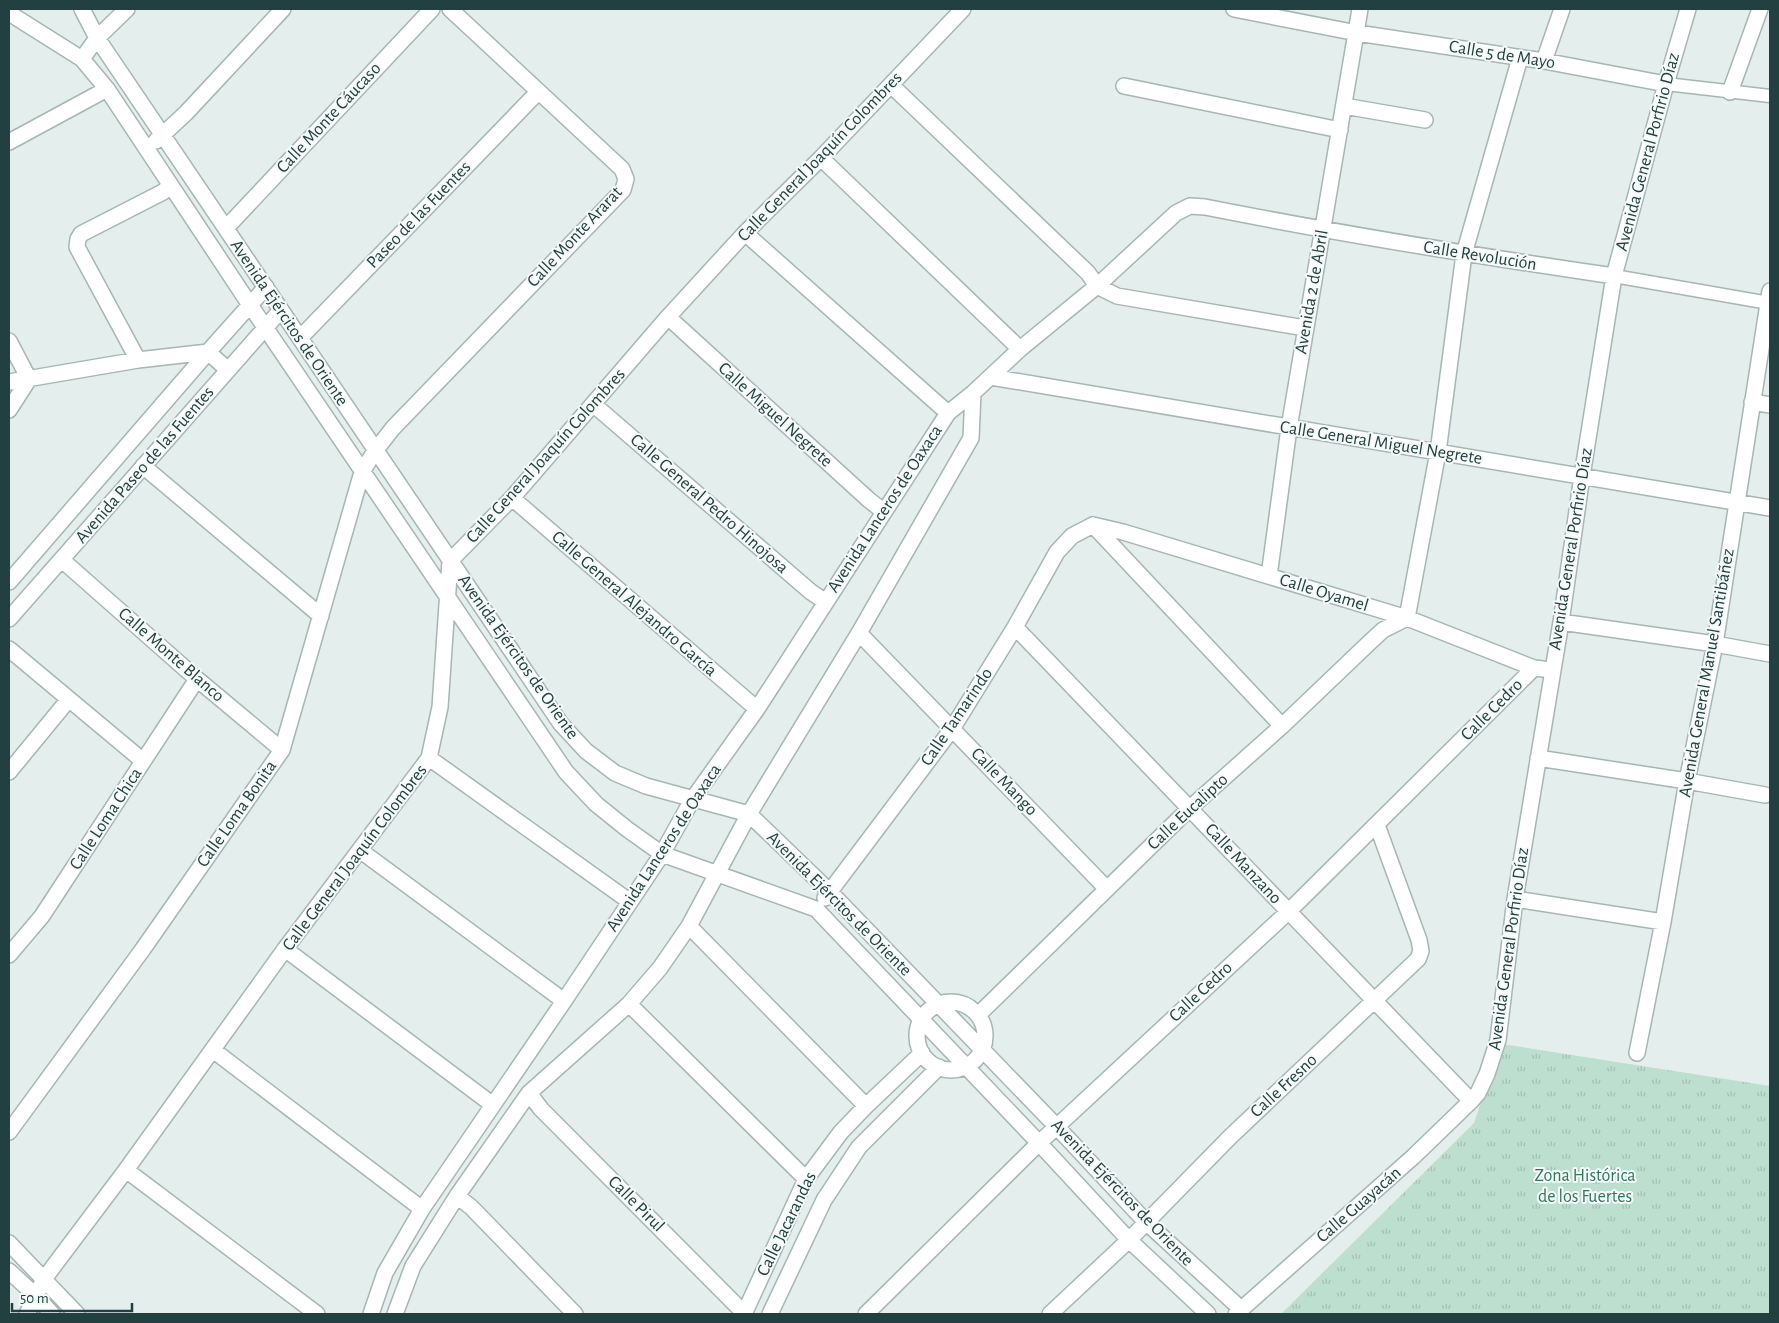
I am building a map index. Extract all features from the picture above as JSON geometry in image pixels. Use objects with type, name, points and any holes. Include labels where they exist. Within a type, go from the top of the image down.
[{"type":"street","name":"Avenida Ejércitos de Oriente","points":[[82,9],[97,38],[561,724],[586,751],[615,773],[646,786],[749,814],[830,892],[1057,1126],[1146,1222],[1238,1312]]},
{"type":"street","points":[[82,59],[97,38],[127,9]]},
{"type":"street","points":[[147,148],[164,135],[283,9]]},
{"type":"street","name":"Calle Monte Cáucaso","points":[[226,228],[432,9]]},
{"type":"street","name":"Calle Monte Ararat","points":[[375,451],[393,428],[623,190],[626,179],[622,169],[450,9]]},
{"type":"street","name":"Calle 5 de Mayo","points":[[1234,9],[1357,33],[1544,61],[1666,84],[1770,96]]},
{"type":"street","name":"Avenida 2 de Abril","points":[[1269,576],[1289,428],[1360,9]]},
{"type":"street","points":[[1544,61],[1562,9]]},
{"type":"street","name":"Avenida General Porfirio Díaz","points":[[1474,1097],[1487,1074],[1498,1040],[1515,899],[1561,622],[1614,276],[1688,9]]},
{"type":"street","points":[[1730,92],[1760,9]]},
{"type":"street","name":"Calle General Joaquín Colombres","points":[[26,1314],[44,1279],[126,1170],[285,950],[429,758],[440,707],[450,562],[512,498],[668,317],[745,233],[891,85],[956,12]]},
{"type":"street","name":"Avenida Ejércitos de Oriente","points":[[9,13],[82,59],[107,89],[362,472],[566,772],[596,804],[662,854],[816,909],[1039,1143],[1128,1240],[1208,1314]]},
{"type":"street","points":[[1407,618],[1438,452],[1464,254],[1520,58]]},
{"type":"street","points":[[891,85],[1088,273],[1098,286],[1117,296],[1306,328]]},
{"type":"street","points":[[1124,86],[1340,130]]},
{"type":"street","points":[[9,142],[107,89]]},
{"type":"street","name":"Paseo de las Fuentes","points":[[300,338],[538,92]]},
{"type":"street","points":[[1344,106],[1425,120]]},
{"type":"street","points":[[821,158],[1020,349]]},
{"type":"street","points":[[138,360],[77,247],[78,239],[81,234],[170,186]]},
{"type":"street","name":"Calle Revolución","points":[[1190,206],[1205,207],[1323,231],[1464,254],[1770,299]]},
{"type":"street","name":"Avenida Lanceros de Oaxaca","points":[[372,1314],[385,1273],[422,1209],[662,854],[692,800],[757,709],[948,413],[991,377],[1020,349],[1098,286],[1176,213],[1190,206]]},
{"type":"street","points":[[745,233],[948,413]]},
{"type":"street","name":"Avenida Paseo de las Fuentes","points":[[9,582],[266,287]]},
{"type":"street","name":"Avenida General Manuel Santibáñez","points":[[1637,1053],[1663,922],[1687,781],[1715,644],[1752,402],[1770,299]]},
{"type":"street","name":"Avenida Paseo de las Fuentes","points":[[9,619],[282,310]]},
{"type":"street","name":"Calle Miguel Negrete","points":[[668,317],[883,511]]},
{"type":"street","points":[[9,341],[29,380]]},
{"type":"street","points":[[9,382],[138,360],[208,352],[228,370]]},
{"type":"street","name":"Calle General Miguel Negrete","points":[[991,377],[1770,508]]},
{"type":"street","points":[[9,410],[29,380]]},
{"type":"street","name":"Avenida Lanceros de Oaxaca","points":[[397,1313],[413,1266],[458,1196],[529,1093],[629,1004],[660,968],[689,926],[749,814],[859,633],[971,438],[973,393]]},
{"type":"street","points":[[1752,402],[1770,405]]},
{"type":"street","name":"Calle General Pedro Hinojosa","points":[[594,404],[811,592],[826,602]]},
{"type":"street","name":"Calle Loma Bonita","points":[[9,1132],[143,949],[282,750],[362,472],[375,451]]},
{"type":"street","points":[[143,466],[321,616]]},
{"type":"street","name":"Calle General Alejandro García","points":[[512,498],[757,709]]},
{"type":"street","points":[[1093,525],[1282,726]]},
{"type":"street","name":"Calle Oyamel","points":[[1093,525],[1123,532],[1407,618],[1534,668],[1552,671]]},
{"type":"street","name":"Calle Tamarindo","points":[[816,909],[952,729],[1015,627],[1057,552],[1072,536],[1093,525]]},
{"type":"street","name":"Calle Monte Blanco","points":[[62,560],[197,679],[282,750]]},
{"type":"street","name":"Calle Eucalipto","points":[[978,1015],[1190,808],[1282,726],[1383,630],[1407,618]]},
{"type":"street","points":[[1561,622],[1715,644],[1770,654]]},
{"type":"street","name":"Calle Manzano","points":[[1015,627],[1374,1002],[1474,1097]]},
{"type":"street","name":"Calle Mango","points":[[859,633],[1107,889]]},
{"type":"street","points":[[9,649],[143,761]]},
{"type":"street","name":"Calle Cedro","points":[[866,1314],[1039,1143],[1288,912],[1534,668]]},
{"type":"street","name":"Calle Loma Chica","points":[[9,955],[42,916],[197,679]]},
{"type":"street","points":[[9,772],[69,699]]},
{"type":"street","points":[[429,758],[629,902]]},
{"type":"street","points":[[1538,758],[1766,795]]},
{"type":"street","name":"Calle Fresno","points":[[1050,1314],[1128,1240],[1230,1137],[1418,959],[1421,951],[1419,940],[1376,825]]},
{"type":"street","points":[[361,851],[564,1001]]},
{"type":"street","points":[[1515,899],[1663,922]]},
{"type":"street","points":[[689,926],[866,1106]]},
{"type":"street","points":[[285,950],[493,1105]]},
{"type":"street","points":[[946,1002],[963,1004],[978,1015],[985,1035],[982,1050],[975,1060],[965,1067],[952,1070],[939,1067],[929,1061],[922,1053],[917,1036],[921,1020],[931,1008],[946,1002]]},
{"type":"street","points":[[629,1004],[806,1179]]},
{"type":"street","points":[[213,1050],[422,1209]]},
{"type":"street","name":"Calle Jacarandas","points":[[744,1314],[806,1179],[841,1132],[922,1053]]},
{"type":"street","name":"Calle Jacarandas","points":[[770,1314],[824,1200],[859,1147],[939,1067]]},
{"type":"street","name":"Calle Pirul","points":[[529,1093],[541,1108],[744,1314]]},
{"type":"street","name":"Calle Guayacán","points":[[1238,1312],[1413,1158],[1474,1097]]},
{"type":"street","points":[[841,1132],[859,1147]]},
{"type":"street","points":[[126,1170],[317,1314]]},
{"type":"street","points":[[458,1196],[575,1314]]},
{"type":"street","points":[[9,1243],[77,1314]]},
{"type":"street","points":[[9,1272],[35,1295],[52,1314]]},
{"type":"green space","name":"Zona Histórica de los Fuertes","points":[[1502,1044],[1770,1086],[1770,1314],[1281,1314],[1474,1123]]}]
